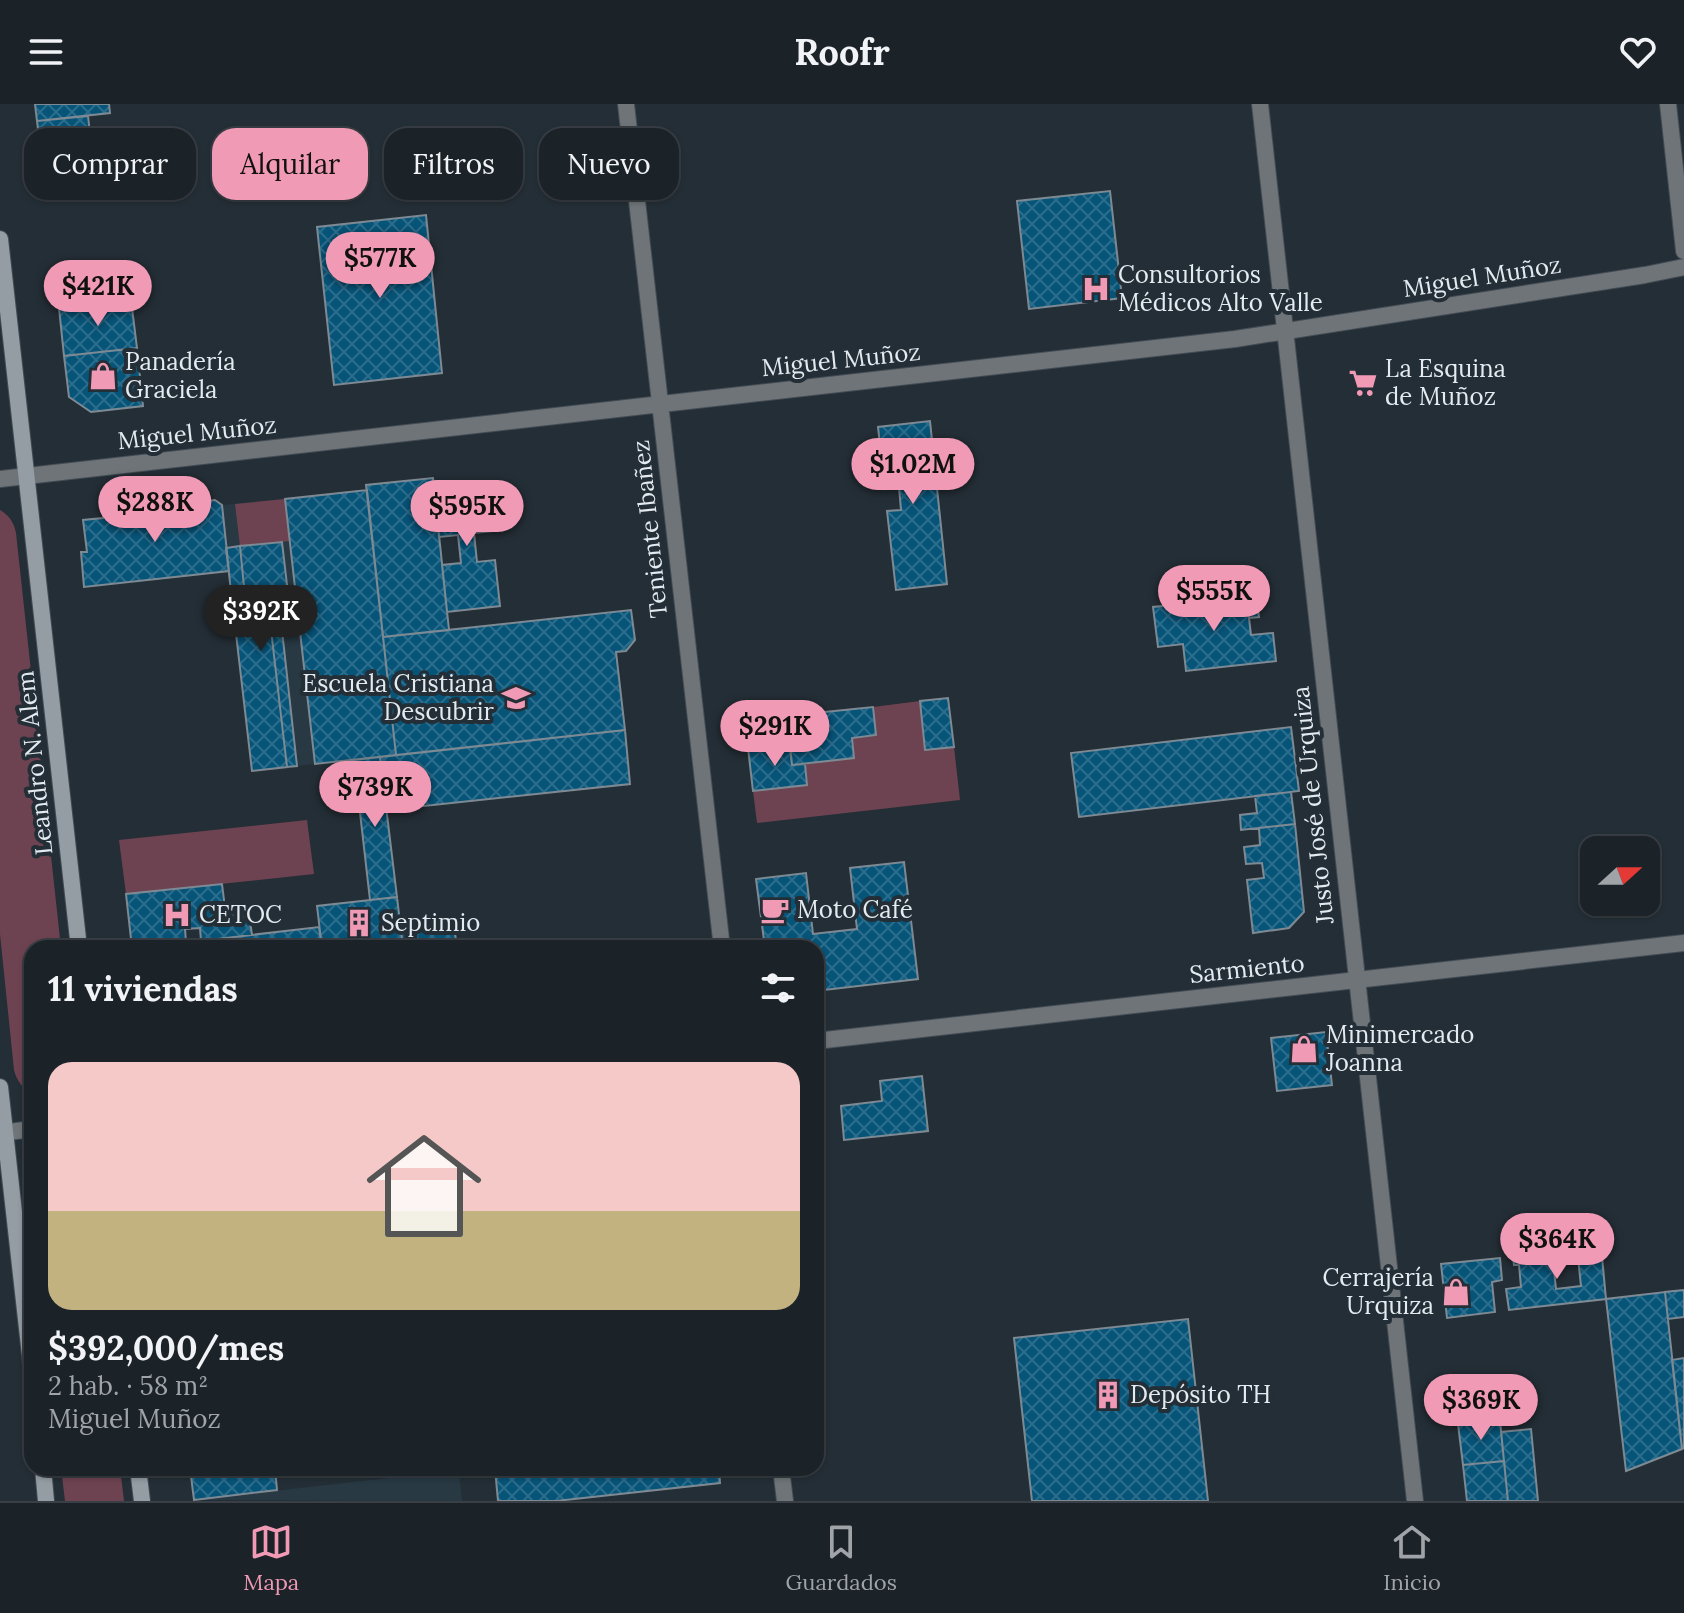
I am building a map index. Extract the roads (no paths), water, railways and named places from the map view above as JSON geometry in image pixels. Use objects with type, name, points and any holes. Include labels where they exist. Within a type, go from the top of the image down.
[{"type":"main road","name":"Leandro N. Alem","points":[[0,239],[78,940]]},
{"type":"main road","points":[[0,1087],[24,1307]]},
{"type":"main road","points":[[44,1476],[46,1501]]},
{"type":"main road","points":[[139,1476],[142,1501]]},
{"type":"street","name":"Teniente Ibañez","points":[[626,104],[721,940]]},
{"type":"street","name":"Justo José de Urquiza","points":[[1260,104],[1415,1501]]},
{"type":"street","points":[[1668,104],[1684,251]]},
{"type":"street","name":"Miguel Muñoz","points":[[0,479],[1235,339],[1684,267]]},
{"type":"street","name":"Sarmiento","points":[[824,1040],[1684,943]]},
{"type":"street","points":[[3,1133],[24,1130]]},
{"type":"street","points":[[782,1476],[785,1501]]},
{"type":"place","name":"Consultorios Médicos Alto Valle","points":[[1096,289]]},
{"type":"place","name":"Panadería Graciela","points":[[103,376]]},
{"type":"place","name":"La Esquina de Muñoz","points":[[1363,383]]},
{"type":"place","name":"Escuela Cristiana Descubrir","points":[[516,698]]},
{"type":"place","name":"Moto Café","points":[[775,910]]},
{"type":"place","name":"CETOC","points":[[177,915]]},
{"type":"place","name":"Septimio","points":[[359,923]]},
{"type":"place","name":"Minimercado Joanna","points":[[1304,1049]]},
{"type":"place","name":"Cerrajería Urquiza","points":[[1456,1292]]},
{"type":"place","name":"Depósito TH","points":[[1108,1395]]}]
